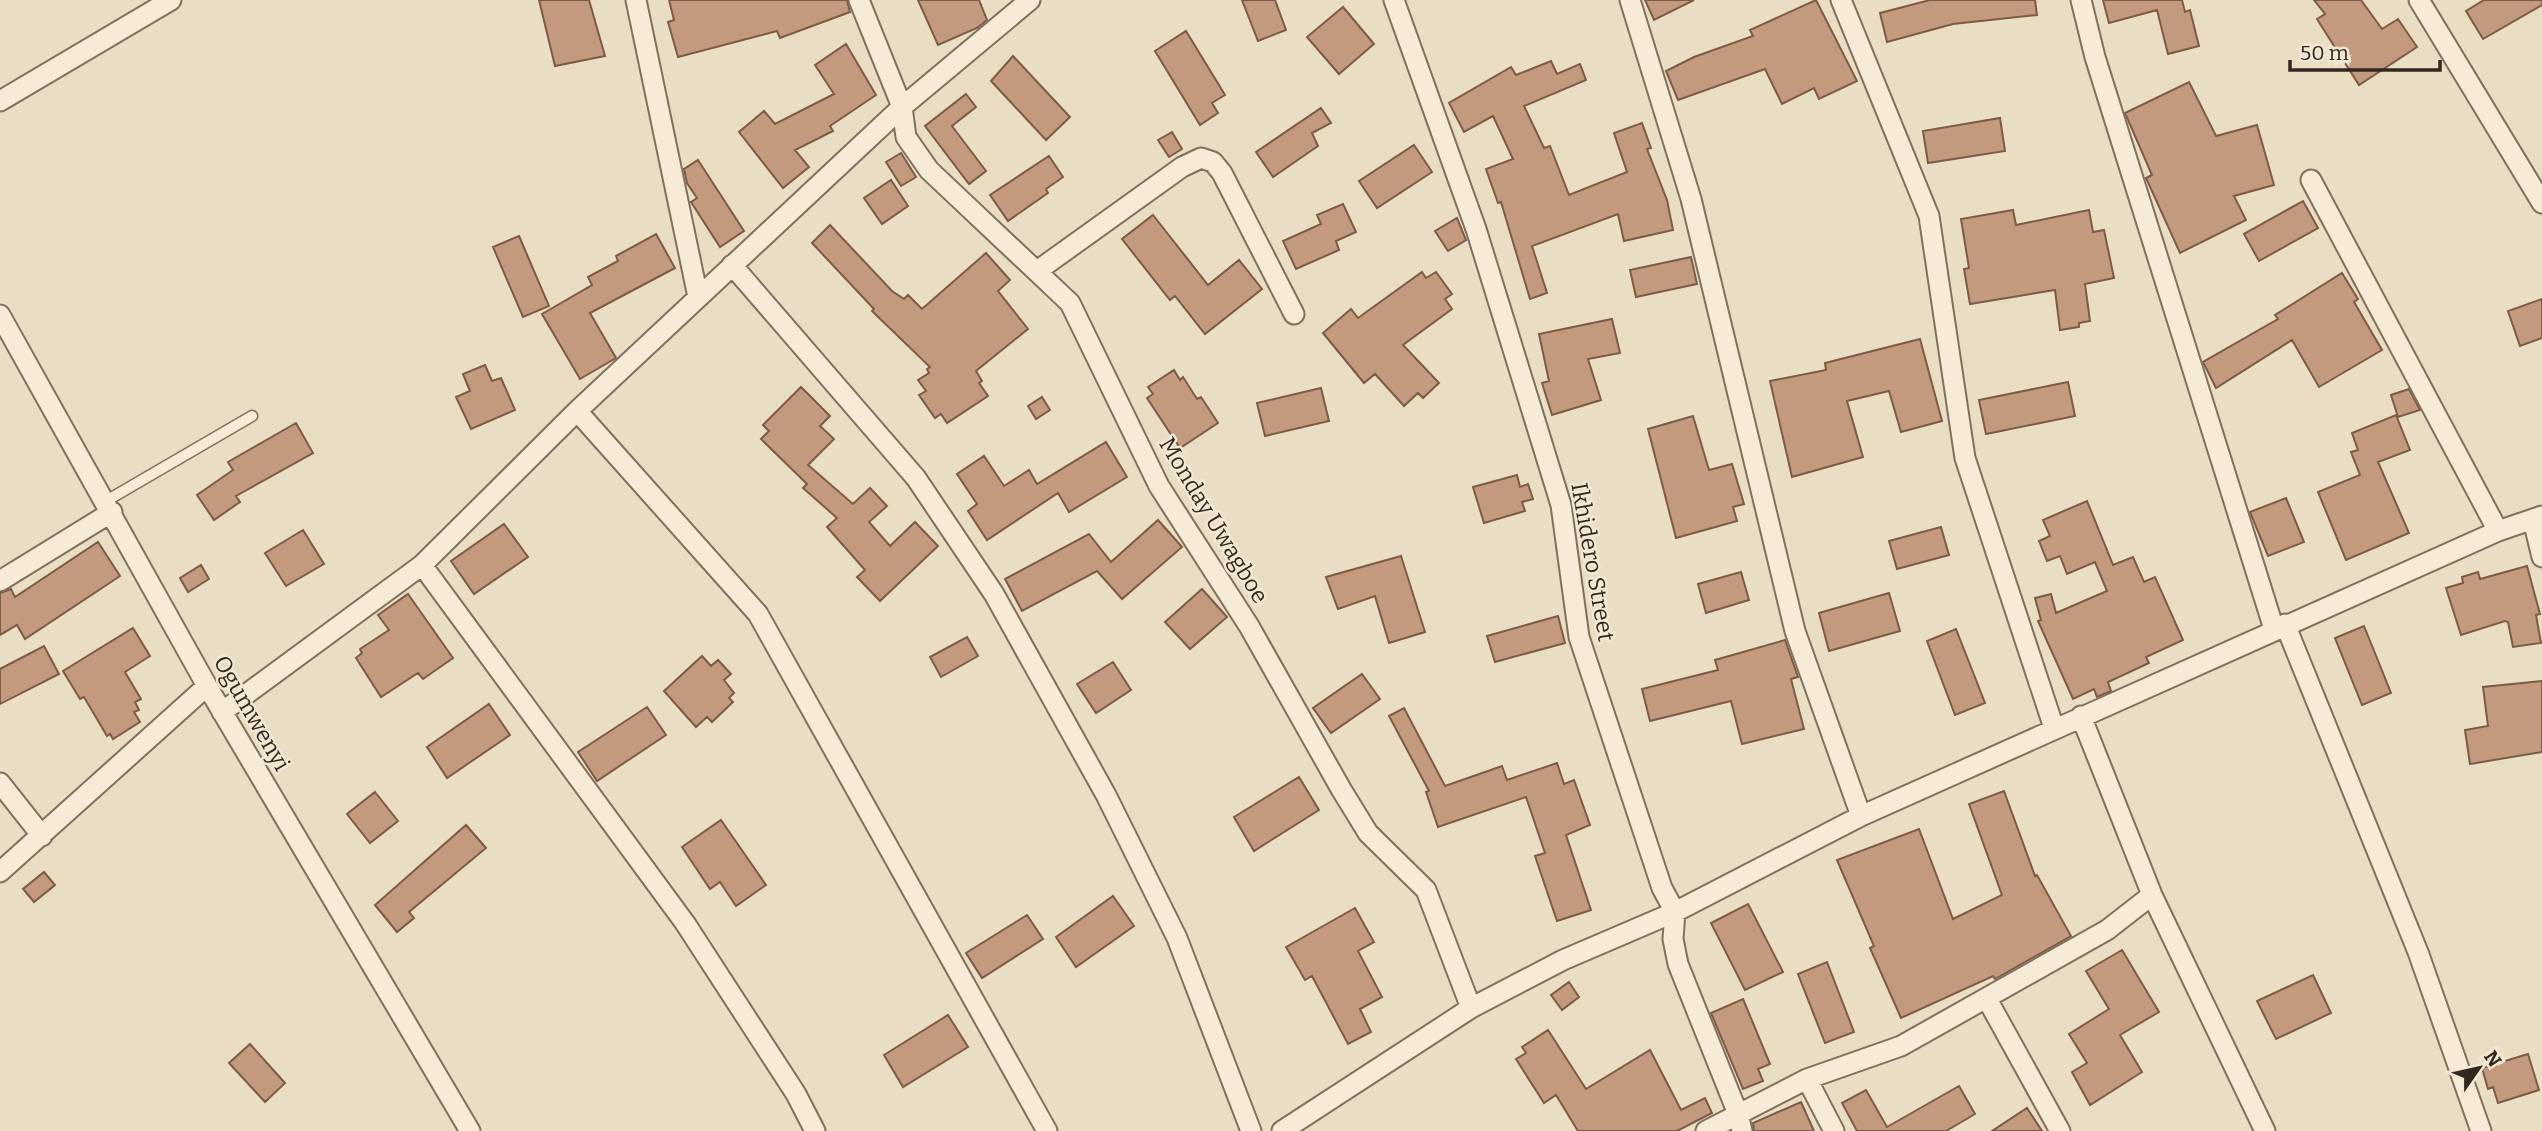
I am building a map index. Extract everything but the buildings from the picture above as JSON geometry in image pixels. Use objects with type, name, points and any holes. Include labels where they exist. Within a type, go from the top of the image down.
[{"type":"street","points":[[0,101],[171,0]]},
{"type":"street","points":[[636,0],[698,297]]},
{"type":"street","name":"Monday Uwagboe","points":[[859,0],[902,107],[906,137],[929,170],[1070,303],[1159,486],[1249,626],[1368,833],[1426,890],[1471,1008]]},
{"type":"street","points":[[222,712],[422,565],[577,411],[902,107],[1030,0]]},
{"type":"street","name":"Ikhidero Street","points":[[1394,0],[1476,229],[1561,505],[1579,637],[1662,888],[1675,912],[1673,939],[1678,964],[1740,1122]]},
{"type":"street","points":[[1630,0],[1691,199],[1796,631],[1861,816]]},
{"type":"street","points":[[1841,0],[1929,216],[1965,458],[2054,728]]},
{"type":"street","points":[[2081,0],[2095,57],[2279,626],[2418,951],[2481,1131]]},
{"type":"street","points":[[2419,0],[2542,203]]},
{"type":"street","points":[[1037,271],[1182,167],[1201,158],[1213,162],[1222,173],[1294,314]]},
{"type":"street","points":[[2311,180],[2498,531]]},
{"type":"street","points":[[733,265],[916,478],[993,594],[1106,795],[1177,938],[1251,1131]]},
{"type":"street","name":"Ogumwenyi","points":[[0,315],[109,506],[207,687],[470,1131]]},
{"type":"street","points":[[577,411],[758,614],[1047,1131]]},
{"type":"street","points":[[0,581],[109,506]]},
{"type":"street","points":[[1282,1131],[1471,1008],[1563,960],[1675,912],[1861,816],[2054,728],[2279,626],[2498,531],[2538,518],[2542,557]]},
{"type":"street","points":[[422,565],[685,923],[796,1094],[815,1131]]},
{"type":"street","points":[[0,872],[207,687]]},
{"type":"street","points":[[2081,716],[2152,895],[2265,1131]]},
{"type":"street","points":[[0,783],[42,836]]},
{"type":"street","points":[[1706,1131],[1740,1122],[1807,1079],[1901,1046],[2106,930],[2152,895]]},
{"type":"street","points":[[1987,999],[2060,1131]]},
{"type":"street","points":[[1807,1079],[1834,1131]]},
{"type":"lane","points":[[109,506],[252,416]]}]
